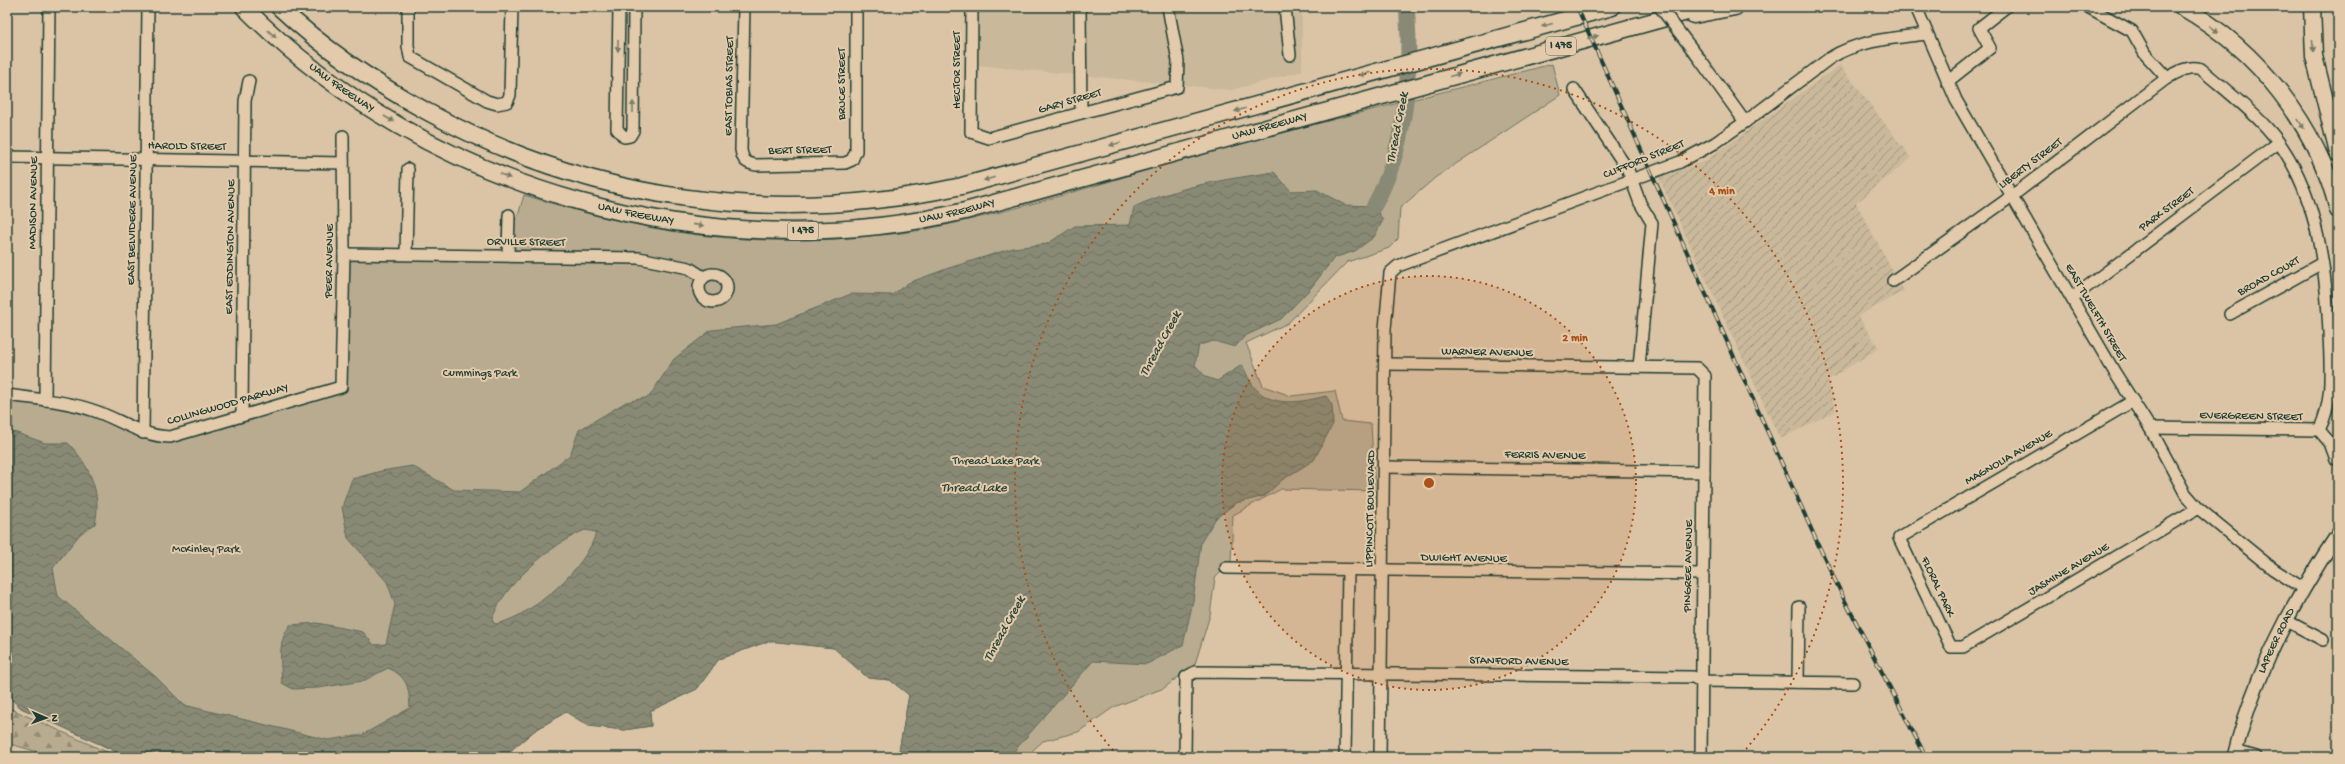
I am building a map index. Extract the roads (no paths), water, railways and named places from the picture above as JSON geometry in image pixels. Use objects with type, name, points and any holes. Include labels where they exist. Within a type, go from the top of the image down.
[{"type":"highway","name":"UAW FREEWAY","points":[[244,7],[286,46],[353,97],[410,131],[480,166],[550,193],[618,212],[670,222],[749,230],[833,230],[896,224],[948,215],[1705,7]]},
{"type":"highway","name":"UAW FREEWAY","points":[[279,7],[318,41],[382,86],[455,127],[518,156],[620,187],[702,201],[749,205],[797,206],[871,202],[955,188],[1612,7]]},
{"type":"highway","points":[[1634,26],[1735,7]]},
{"type":"highway","points":[[2182,7],[2227,39],[2276,87],[2306,132],[2322,163],[2338,210]]},
{"type":"highway","points":[[2312,7],[2314,56],[2338,153]]},
{"type":"main road","name":"LAPEER ROAD","points":[[2235,754],[2257,686],[2287,620],[2338,534]]},
{"type":"street","name":"MADISON AVENUE","points":[[45,400],[49,7]]},
{"type":"street","name":"EAST BELVIDERE AVENUE","points":[[143,433],[148,7]]},
{"type":"street","points":[[408,7],[408,46],[410,57],[487,101],[497,104],[507,102],[511,90],[512,7]]},
{"type":"street","points":[[619,7],[617,129],[624,137],[630,136],[633,131],[634,7]]},
{"type":"street","name":"EAST TOBIAS STREET","points":[[744,7],[742,150],[743,159],[747,163]]},
{"type":"street","name":"BRUCE STREET","points":[[852,160],[856,152],[856,7]]},
{"type":"street","name":"HECTOR STREET","points":[[971,132],[972,7]]},
{"type":"street","points":[[1080,7],[1081,113]]},
{"type":"street","name":"GARY STREET","points":[[971,132],[989,138],[1177,87],[1178,62],[1168,7]]},
{"type":"street","points":[[1285,7],[1290,55]]},
{"type":"street","points":[[1660,7],[1745,122]]},
{"type":"street","name":"EAST TWELFTH STREET","points":[[1916,7],[1947,82],[2012,196],[2150,428],[2185,493],[2198,508],[2273,569],[2304,589]]},
{"type":"street","points":[[1947,82],[1990,48],[1979,28],[2006,7]]},
{"type":"street","points":[[2088,7],[2109,16],[2132,31],[2145,54],[2167,78]]},
{"type":"street","points":[[618,30],[634,30]]},
{"type":"street","name":"CLIFFORD STREET","points":[[1398,266],[1680,162],[1715,143],[1840,52],[1866,43],[1927,34]]},
{"type":"street","name":"LIBERTY STREET","points":[[1893,280],[2012,196],[2167,78],[2185,69],[2194,66],[2201,69],[2267,128],[2278,143]]},
{"type":"street","name":"EAST EDDINGTON AVENUE","points":[[242,414],[245,101],[250,81]]},
{"type":"street","points":[[1574,89],[1632,179],[1640,202],[1652,223],[1639,367]]},
{"type":"street","name":"PEER AVENUE","points":[[341,387],[344,254],[343,136]]},
{"type":"street","points":[[2278,143],[2299,178],[2314,219],[2327,290],[2329,352],[2326,417],[2319,430]]},
{"type":"street","name":"PARK STREET","points":[[2072,298],[2278,143]]},
{"type":"street","name":"HAROLD STREET","points":[[7,157],[343,163]]},
{"type":"street","name":"BERT STREET","points":[[747,163],[756,165],[838,164],[852,160]]},
{"type":"street","points":[[406,254],[408,169]]},
{"type":"street","points":[[508,255],[509,215]]},
{"type":"street","name":"ORVILLE STREET","points":[[344,254],[508,255],[639,258],[689,268],[703,277]]},
{"type":"street","name":"BROAD COURT","points":[[2230,314],[2322,263]]},
{"type":"street","name":"LIPPINCOTT BOULEVARD","points":[[1380,757],[1385,467],[1386,296],[1390,273],[1398,266]]},
{"type":"street","name":"WARNER AVENUE","points":[[1385,364],[1697,368],[1705,376]]},
{"type":"street","name":"PINGREE AVENUE","points":[[1701,757],[1705,376]]},
{"type":"street","name":"COLLINGWOOD PARKWAY","points":[[7,395],[45,400],[94,410],[143,433],[170,437],[229,421],[242,414],[341,387]]},
{"type":"street","name":"MAGNOLIA AVENUE","points":[[1899,538],[2133,401]]},
{"type":"street","name":"EVERGREEN STREET","points":[[2150,428],[2319,430],[2330,443],[2336,459]]},
{"type":"street","name":"FERRIS AVENUE","points":[[1385,467],[1704,472]]},
{"type":"street","name":"JASMINE AVENUE","points":[[1951,647],[1963,648],[2198,508]]},
{"type":"street","name":"FLORAL PARK","points":[[1899,538],[1951,647]]},
{"type":"street","name":"DWIGHT AVENUE","points":[[1226,568],[1702,574]]},
{"type":"street","name":"LIPPINCOTT BOULEVARD","points":[[1345,757],[1348,570]]},
{"type":"street","points":[[1798,682],[1799,607]]},
{"type":"street","points":[[2287,620],[2323,640]]},
{"type":"street","name":"STANFORD AVENUE","points":[[1185,757],[1186,677],[1195,672],[1346,672],[1382,674],[1693,677],[1701,681],[1853,684]]},
{"type":"street","points":[[2235,754],[2256,757]]},
{"type":"water","name":"Thread Lake","points":[[1274,172],[1291,191],[1317,190],[1345,205],[1374,206],[1383,220],[1374,237],[1355,251],[1334,258],[1310,289],[1281,319],[1245,336],[1235,347],[1214,341],[1199,345],[1195,365],[1206,377],[1217,381],[1242,365],[1254,387],[1263,395],[1271,399],[1289,402],[1326,396],[1332,405],[1333,424],[1314,460],[1282,480],[1265,496],[1236,503],[1216,518],[1201,542],[1193,601],[1183,645],[1147,664],[1093,661],[1009,757],[898,757],[909,695],[890,680],[868,678],[834,648],[769,641],[719,659],[697,689],[650,711],[651,726],[624,730],[589,726],[566,712],[534,731],[503,757],[128,757],[21,708],[7,695],[7,431],[45,443],[68,443],[88,470],[97,502],[95,524],[80,534],[53,568],[58,596],[156,677],[184,705],[328,740],[362,735],[410,708],[408,689],[400,675],[388,668],[363,681],[318,688],[293,689],[282,683],[281,660],[281,645],[290,625],[317,623],[363,632],[374,645],[386,644],[395,604],[387,582],[348,538],[342,507],[352,479],[381,471],[412,466],[454,490],[520,492],[570,455],[579,430],[626,402],[649,397],[674,359],[711,330],[776,324],[851,294],[892,295],[908,283],[949,268],[1013,248],[1047,244],[1075,226],[1130,225],[1134,207],[1169,193],[1203,184]],"holes":[[[585,530],[596,532],[591,546],[582,560],[570,575],[541,601],[525,612],[510,619],[496,624],[492,621],[497,608],[516,581],[544,555],[572,536]]]},
{"type":"waterway","name":"Thread Creek","points":[[1374,206],[1385,184],[1393,160],[1400,136],[1404,111],[1408,60],[1407,10],[1404,7]]},
{"type":"railway","points":[[1577,7],[1817,542],[1844,599],[1926,757]]},
{"type":"park label","name":"Cummings Park","points":[[480,374]]},
{"type":"park label","name":"Thread Lake Park","points":[[996,462]]},
{"type":"park label","name":"McKinley Park","points":[[206,550]]}]
